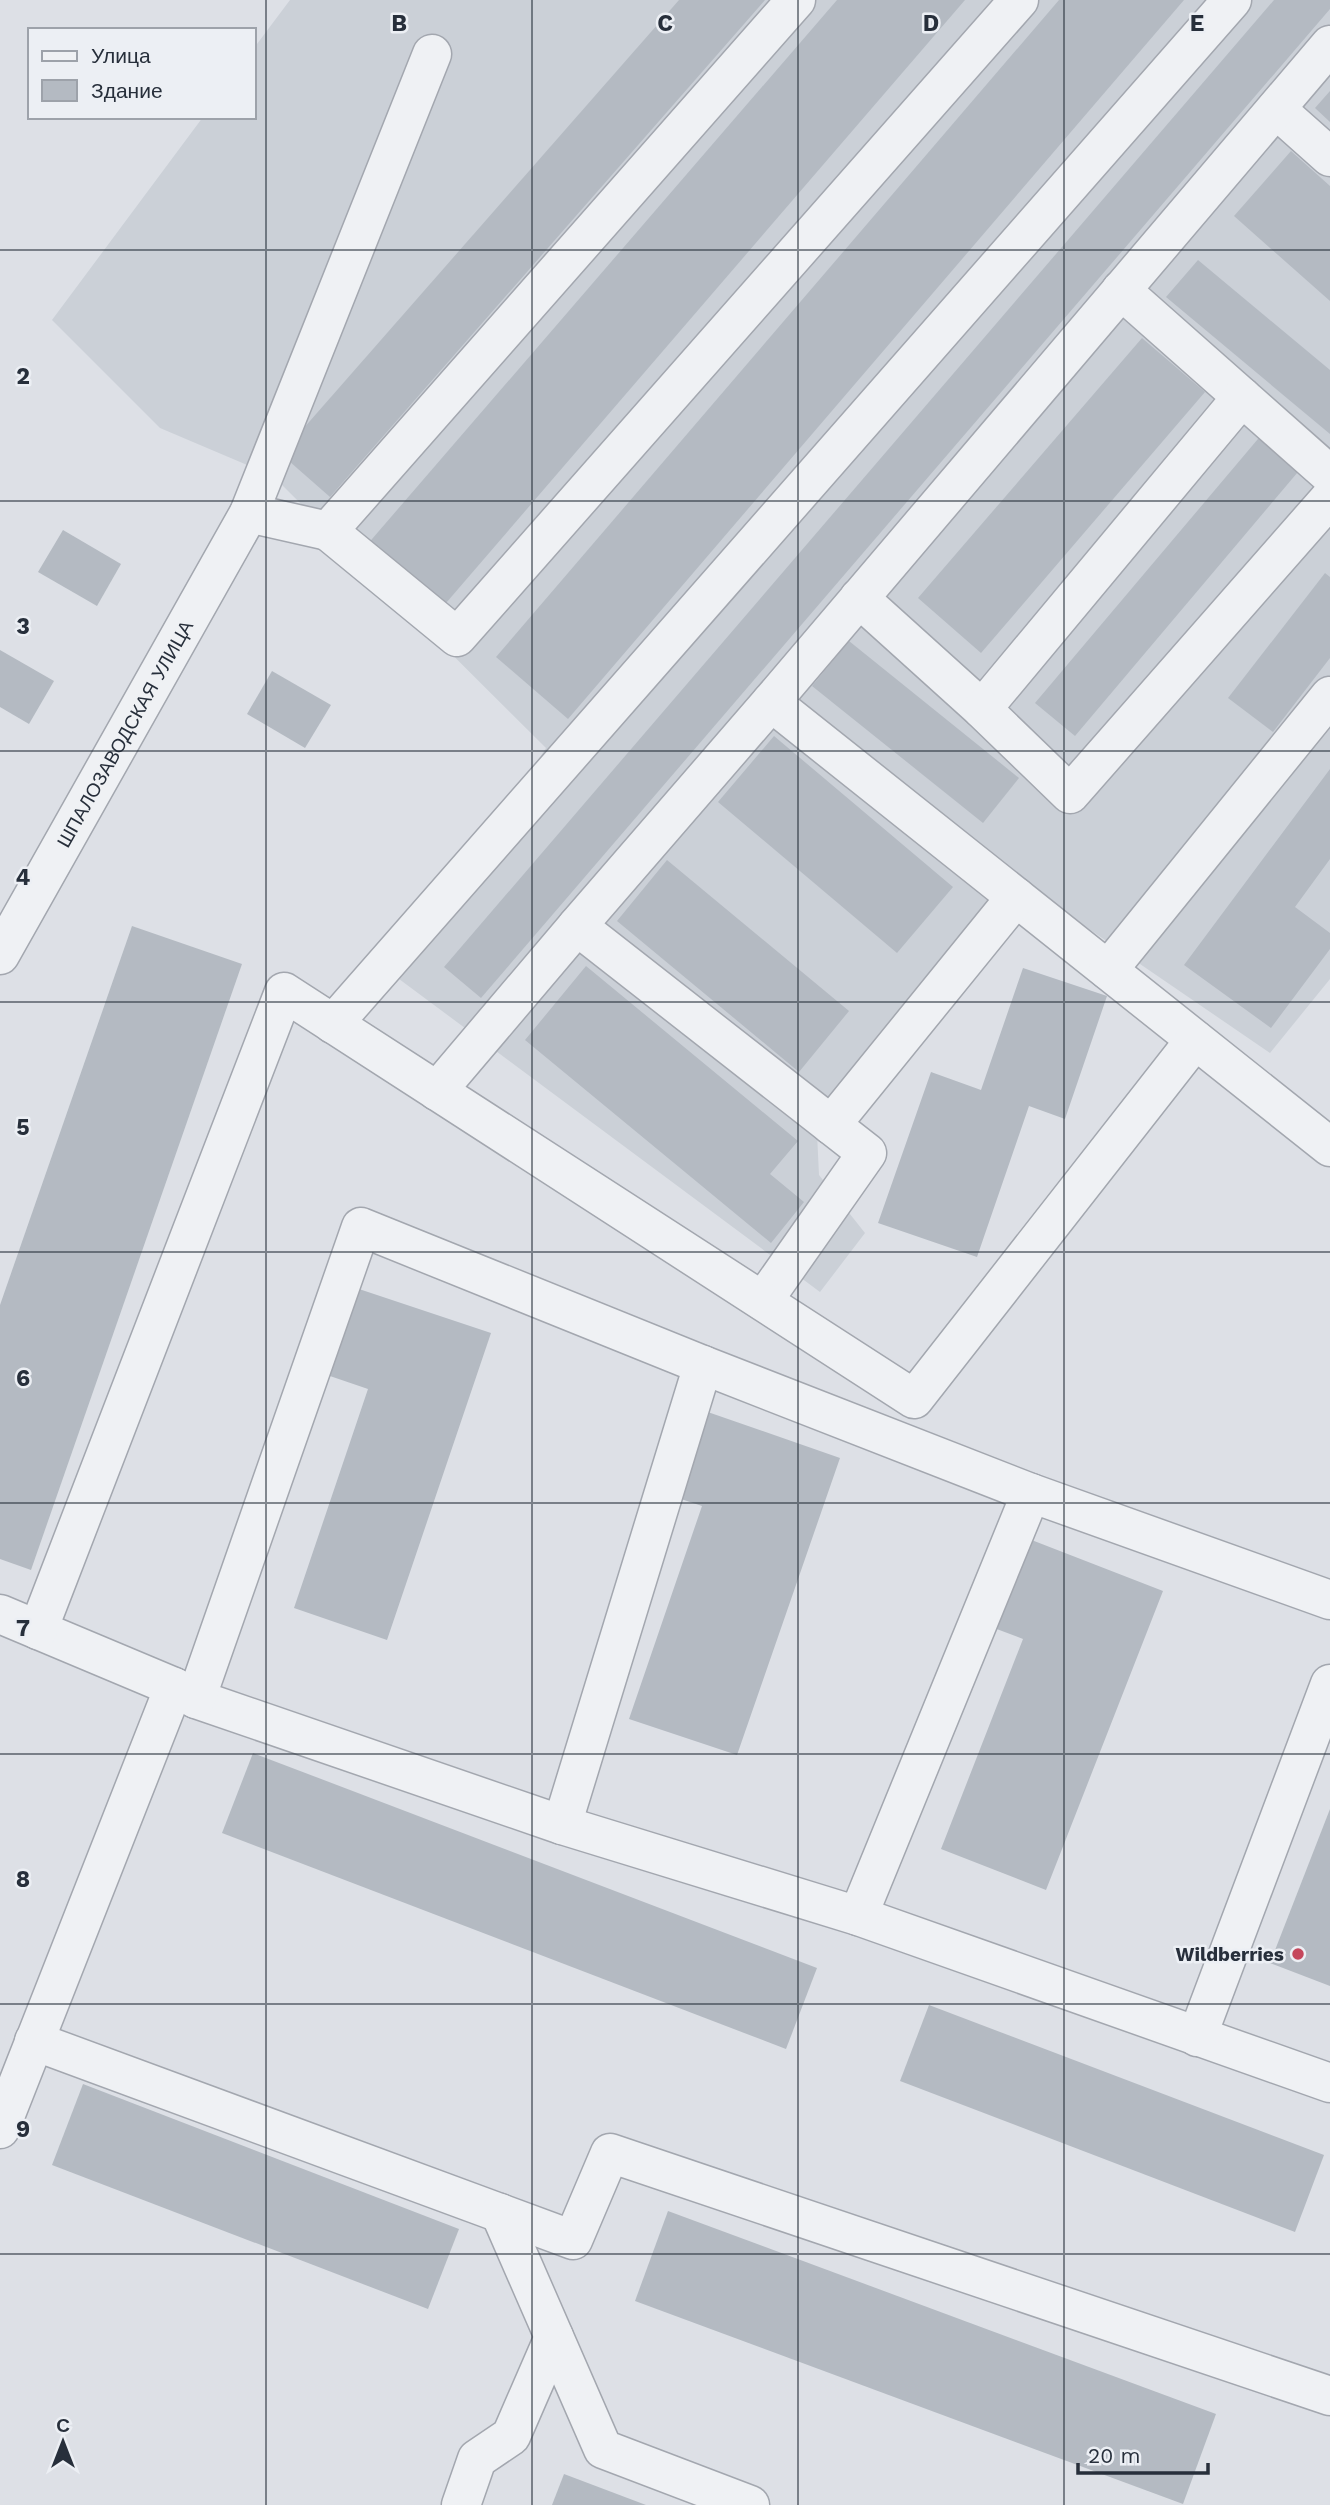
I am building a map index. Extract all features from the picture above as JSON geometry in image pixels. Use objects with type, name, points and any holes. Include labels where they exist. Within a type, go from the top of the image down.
[{"type":"street","points":[[328,531],[796,0]]},
{"type":"street","points":[[249,513],[328,531],[457,637],[1019,0]]},
{"type":"street","points":[[333,1024],[1232,0]]},
{"type":"street","points":[[437,1091],[1330,45]]},
{"type":"street","name":"ШПАЛОЗАВОДСКАЯ УЛИЦА","points":[[0,955],[249,513],[432,54]]},
{"type":"street","points":[[1276,109],[1330,157]]},
{"type":"street","points":[[1121,290],[1330,475]]},
{"type":"street","points":[[982,709],[1242,397]]},
{"type":"street","points":[[859,598],[982,709],[1070,794],[1330,498]]},
{"type":"street","points":[[1108,970],[1330,696]]},
{"type":"street","points":[[771,702],[1330,1147]]},
{"type":"street","points":[[831,1125],[1016,897]]},
{"type":"street","points":[[577,926],[867,1153],[763,1301]]},
{"type":"street","points":[[38,1630],[284,992],[914,1399],[1195,1040]]},
{"type":"street","points":[[0,2129],[34,2041],[185,1693],[361,1227],[1031,1493],[1330,1600]]},
{"type":"street","points":[[562,1825],[703,1365]]},
{"type":"street","points":[[858,1916],[1031,1493]]},
{"type":"street","points":[[0,1614],[185,1693],[562,1825],[858,1916],[1330,2082]]},
{"type":"street","points":[[1197,2037],[1330,1684]]},
{"type":"street","points":[[34,2041],[573,2240],[610,2153],[1330,2396]]},
{"type":"street","points":[[500,2213],[603,2449],[750,2505]]},
{"type":"street","points":[[461,2505],[477,2459],[511,2436],[554,2337]]},
{"type":"shaded area","points":[[290,0],[1330,0],[1330,979],[1270,1053],[1032,890],[816,1112],[819,1175],[865,1233],[820,1292],[395,976],[546,748],[273,476],[160,428],[52,320],[202,119],[256,119],[256,45]]},
{"type":"building","points":[[679,0],[765,0],[330,497],[281,454]]},
{"type":"building","points":[[837,0],[965,0],[440,610],[366,546]]},
{"type":"building","points":[[1059,0],[1184,0],[568,719],[496,657]]},
{"type":"building","points":[[1274,0],[1330,0],[1330,9],[481,998],[444,967]]},
{"type":"building","points":[[1330,91],[1330,122],[1315,108]]},
{"type":"building","points":[[1291,151],[1330,186],[1330,301],[1234,216]]},
{"type":"building","points":[[1198,260],[1330,370],[1330,434],[1166,297]]},
{"type":"building","points":[[1142,338],[1205,392],[981,653],[918,598]]},
{"type":"building","points":[[1263,433],[1303,466],[1075,736],[1035,703]]},
{"type":"building","points":[[63,530],[121,564],[97,606],[38,572]]},
{"type":"building","points":[[1325,573],[1330,577],[1330,658],[1273,732],[1228,698]]},
{"type":"building","points":[[849,641],[1019,778],[983,823],[812,686]]},
{"type":"building","points":[[0,650],[54,681],[29,724],[0,707]]},
{"type":"building","points":[[272,671],[331,705],[305,748],[247,714]]},
{"type":"building","points":[[774,736],[953,887],[897,953],[718,802]]},
{"type":"building","points":[[1330,769],[1330,859],[1295,907],[1330,933],[1330,949],[1271,1028],[1184,965]]},
{"type":"building","points":[[667,860],[849,1011],[799,1072],[617,921]]},
{"type":"building","points":[[132,926],[242,964],[31,1570],[0,1559],[0,1305]]},
{"type":"building","points":[[586,966],[798,1141],[770,1174],[804,1202],[771,1243],[525,1040]]},
{"type":"building","points":[[1023,968],[1107,996],[1065,1119],[1029,1106],[977,1257],[878,1223],[931,1072],[981,1090]]},
{"type":"building","points":[[356,1288],[491,1333],[387,1640],[294,1608],[368,1389],[327,1375]]},
{"type":"building","points":[[702,1410],[840,1458],[737,1755],[629,1719],[702,1506],[672,1496]]},
{"type":"building","points":[[1029,1539],[1163,1591],[1046,1890],[941,1849],[1023,1639],[994,1628]]},
{"type":"building","points":[[253,1753],[817,1968],[786,2049],[222,1833]]},
{"type":"building","points":[[1330,1809],[1330,1986],[1270,1963]]},
{"type":"building","points":[[929,2005],[1324,2155],[1295,2232],[900,2081]]},
{"type":"building","points":[[83,2084],[459,2229],[428,2309],[52,2165]]},
{"type":"building","points":[[668,2211],[1216,2414],[1183,2504],[635,2301]]},
{"type":"building","points":[[564,2474],[646,2505],[552,2505]]},
{"type":"place","name":"Wildberries","points":[[1298,1954]]}]
